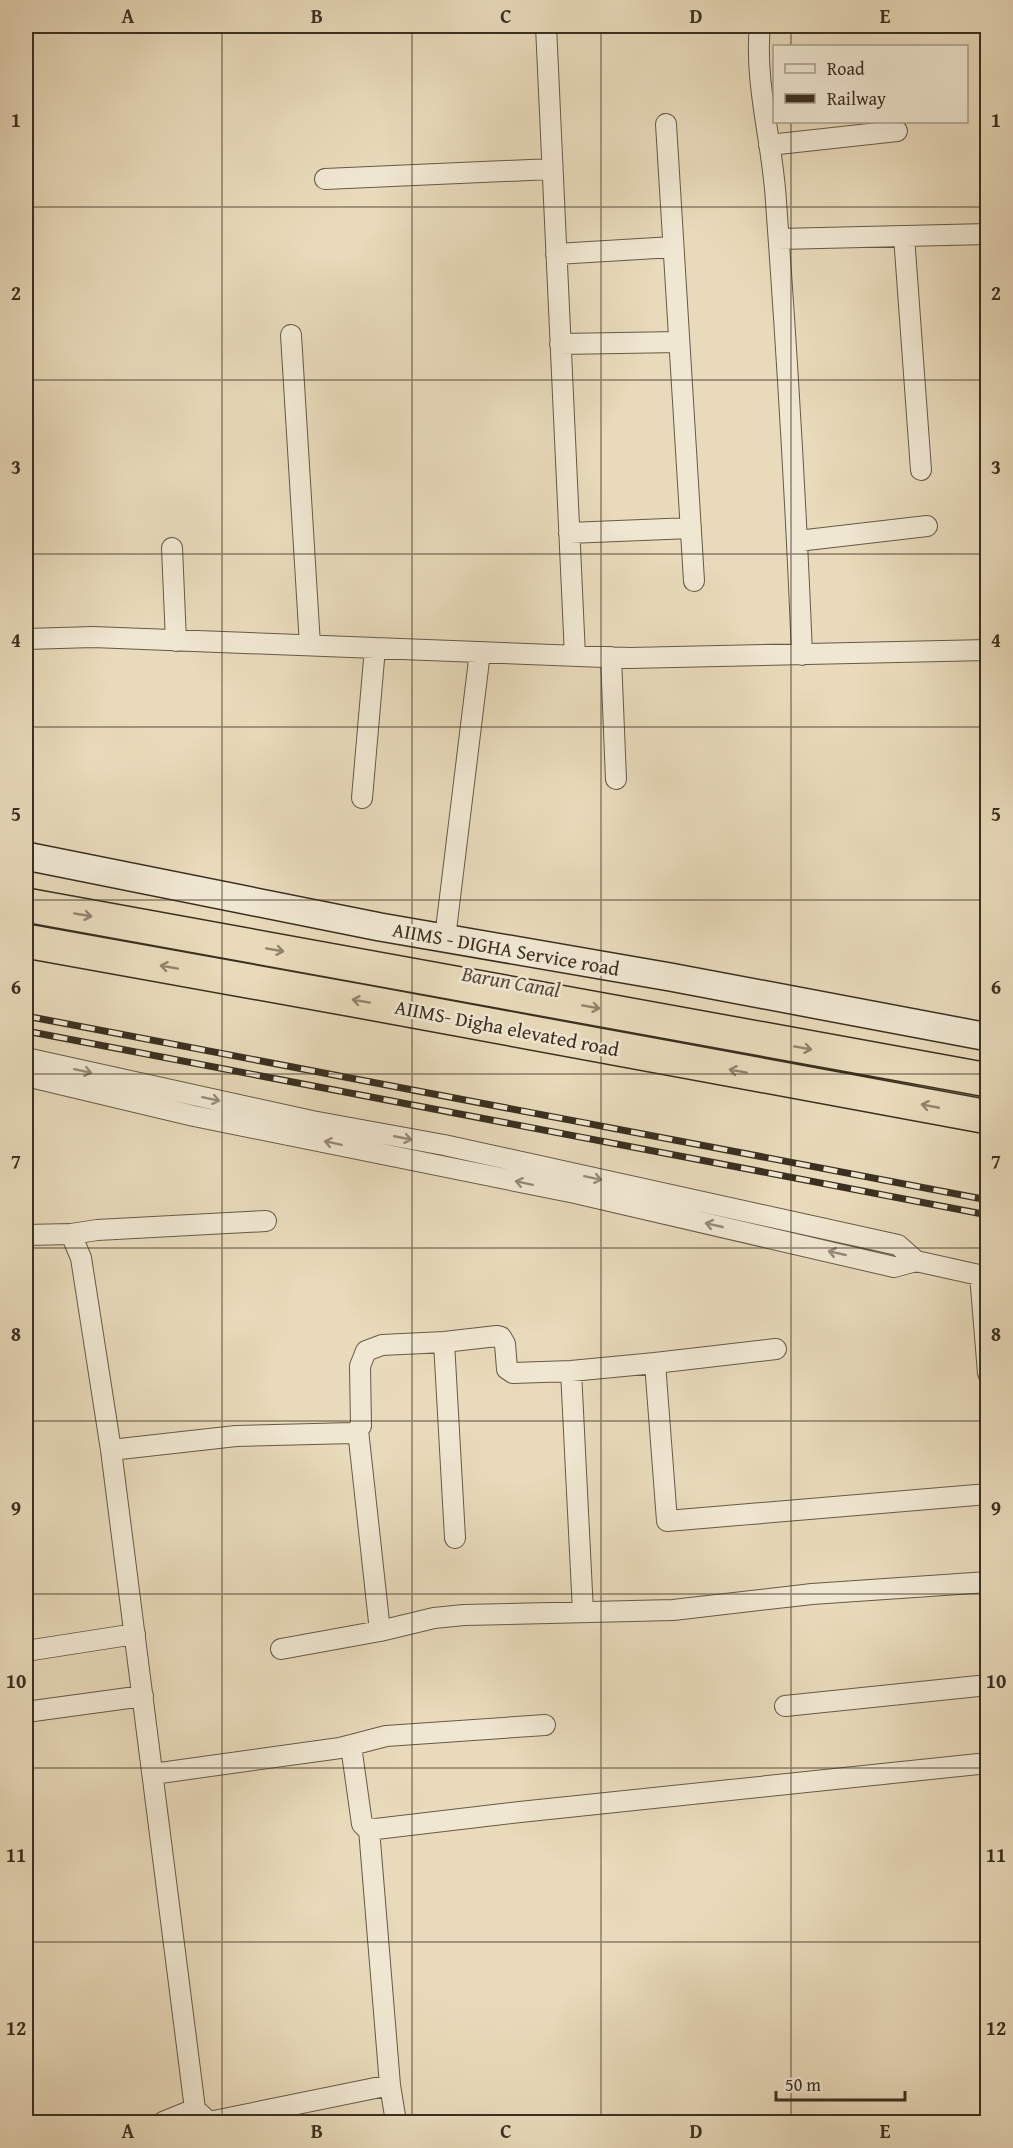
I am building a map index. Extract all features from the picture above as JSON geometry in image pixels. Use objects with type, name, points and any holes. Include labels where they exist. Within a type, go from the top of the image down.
[{"type":"highway","name":"AIIMS- Digha elevated road","points":[[26,905],[987,1080]]},
{"type":"highway","name":"AIIMS- Digha elevated road","points":[[26,941],[987,1117]]},
{"type":"main road","name":"AIIMS - DIGHA Service road","points":[[26,856],[380,927],[670,977],[987,1037]]},
{"type":"street","points":[[546,26],[574,656]]},
{"type":"street","points":[[760,26],[759,56],[776,187],[798,541],[802,655]]},
{"type":"street","points":[[666,124],[694,581]]},
{"type":"street","points":[[769,145],[897,131]]},
{"type":"street","points":[[325,179],[551,169]]},
{"type":"street","points":[[779,239],[987,234]]},
{"type":"street","points":[[904,236],[921,470]]},
{"type":"street","points":[[556,254],[674,247]]},
{"type":"street","points":[[291,335],[310,645]]},
{"type":"street","points":[[560,344],[679,342]]},
{"type":"street","points":[[798,541],[927,526]]},
{"type":"street","points":[[569,533],[691,528]]},
{"type":"street","points":[[172,548],[176,642]]},
{"type":"street","points":[[26,639],[93,637],[611,657],[987,650]]},
{"type":"street","points":[[362,798],[375,648]]},
{"type":"street","points":[[445,938],[480,652]]},
{"type":"street","points":[[611,657],[616,779]]},
{"type":"street","points":[[26,1058],[312,1121],[444,1145],[898,1245],[916,1261]]},
{"type":"street","points":[[26,1076],[194,1116],[575,1193],[894,1267],[916,1261],[984,1276],[987,1373]]},
{"type":"street","points":[[26,1235],[266,1221]]},
{"type":"street","points":[[71,1234],[81,1258],[111,1450],[195,2109],[209,2122],[390,2085]]},
{"type":"street","points":[[380,1631],[358,1430],[362,1418],[360,1366],[366,1351],[382,1345],[501,1337],[505,1341],[506,1365],[513,1373],[571,1371],[776,1349]]},
{"type":"street","points":[[444,1342],[455,1538]]},
{"type":"street","points":[[655,1363],[667,1521],[987,1494]]},
{"type":"street","points":[[571,1371],[583,1612]]},
{"type":"street","points":[[111,1450],[236,1436],[346,1434],[358,1430]]},
{"type":"street","points":[[281,1649],[380,1631],[434,1618],[465,1615],[673,1610],[812,1594],[987,1582]]},
{"type":"street","points":[[26,1651],[135,1634]]},
{"type":"street","points":[[785,1706],[987,1685]]},
{"type":"street","points":[[26,1712],[143,1696]]},
{"type":"street","points":[[153,1774],[351,1746],[386,1736],[545,1725]]},
{"type":"street","points":[[351,1746],[361,1819],[364,1826],[369,1829],[987,1763]]},
{"type":"street","points":[[369,1829],[390,2085],[396,2122]]},
{"type":"street","points":[[163,2122],[195,2109]]},
{"type":"railway","points":[[26,1016],[988,1200]]},
{"type":"railway","points":[[26,1031],[988,1215]]},
{"type":"water label","name":"Barun Canal","points":[[511,982]]}]
